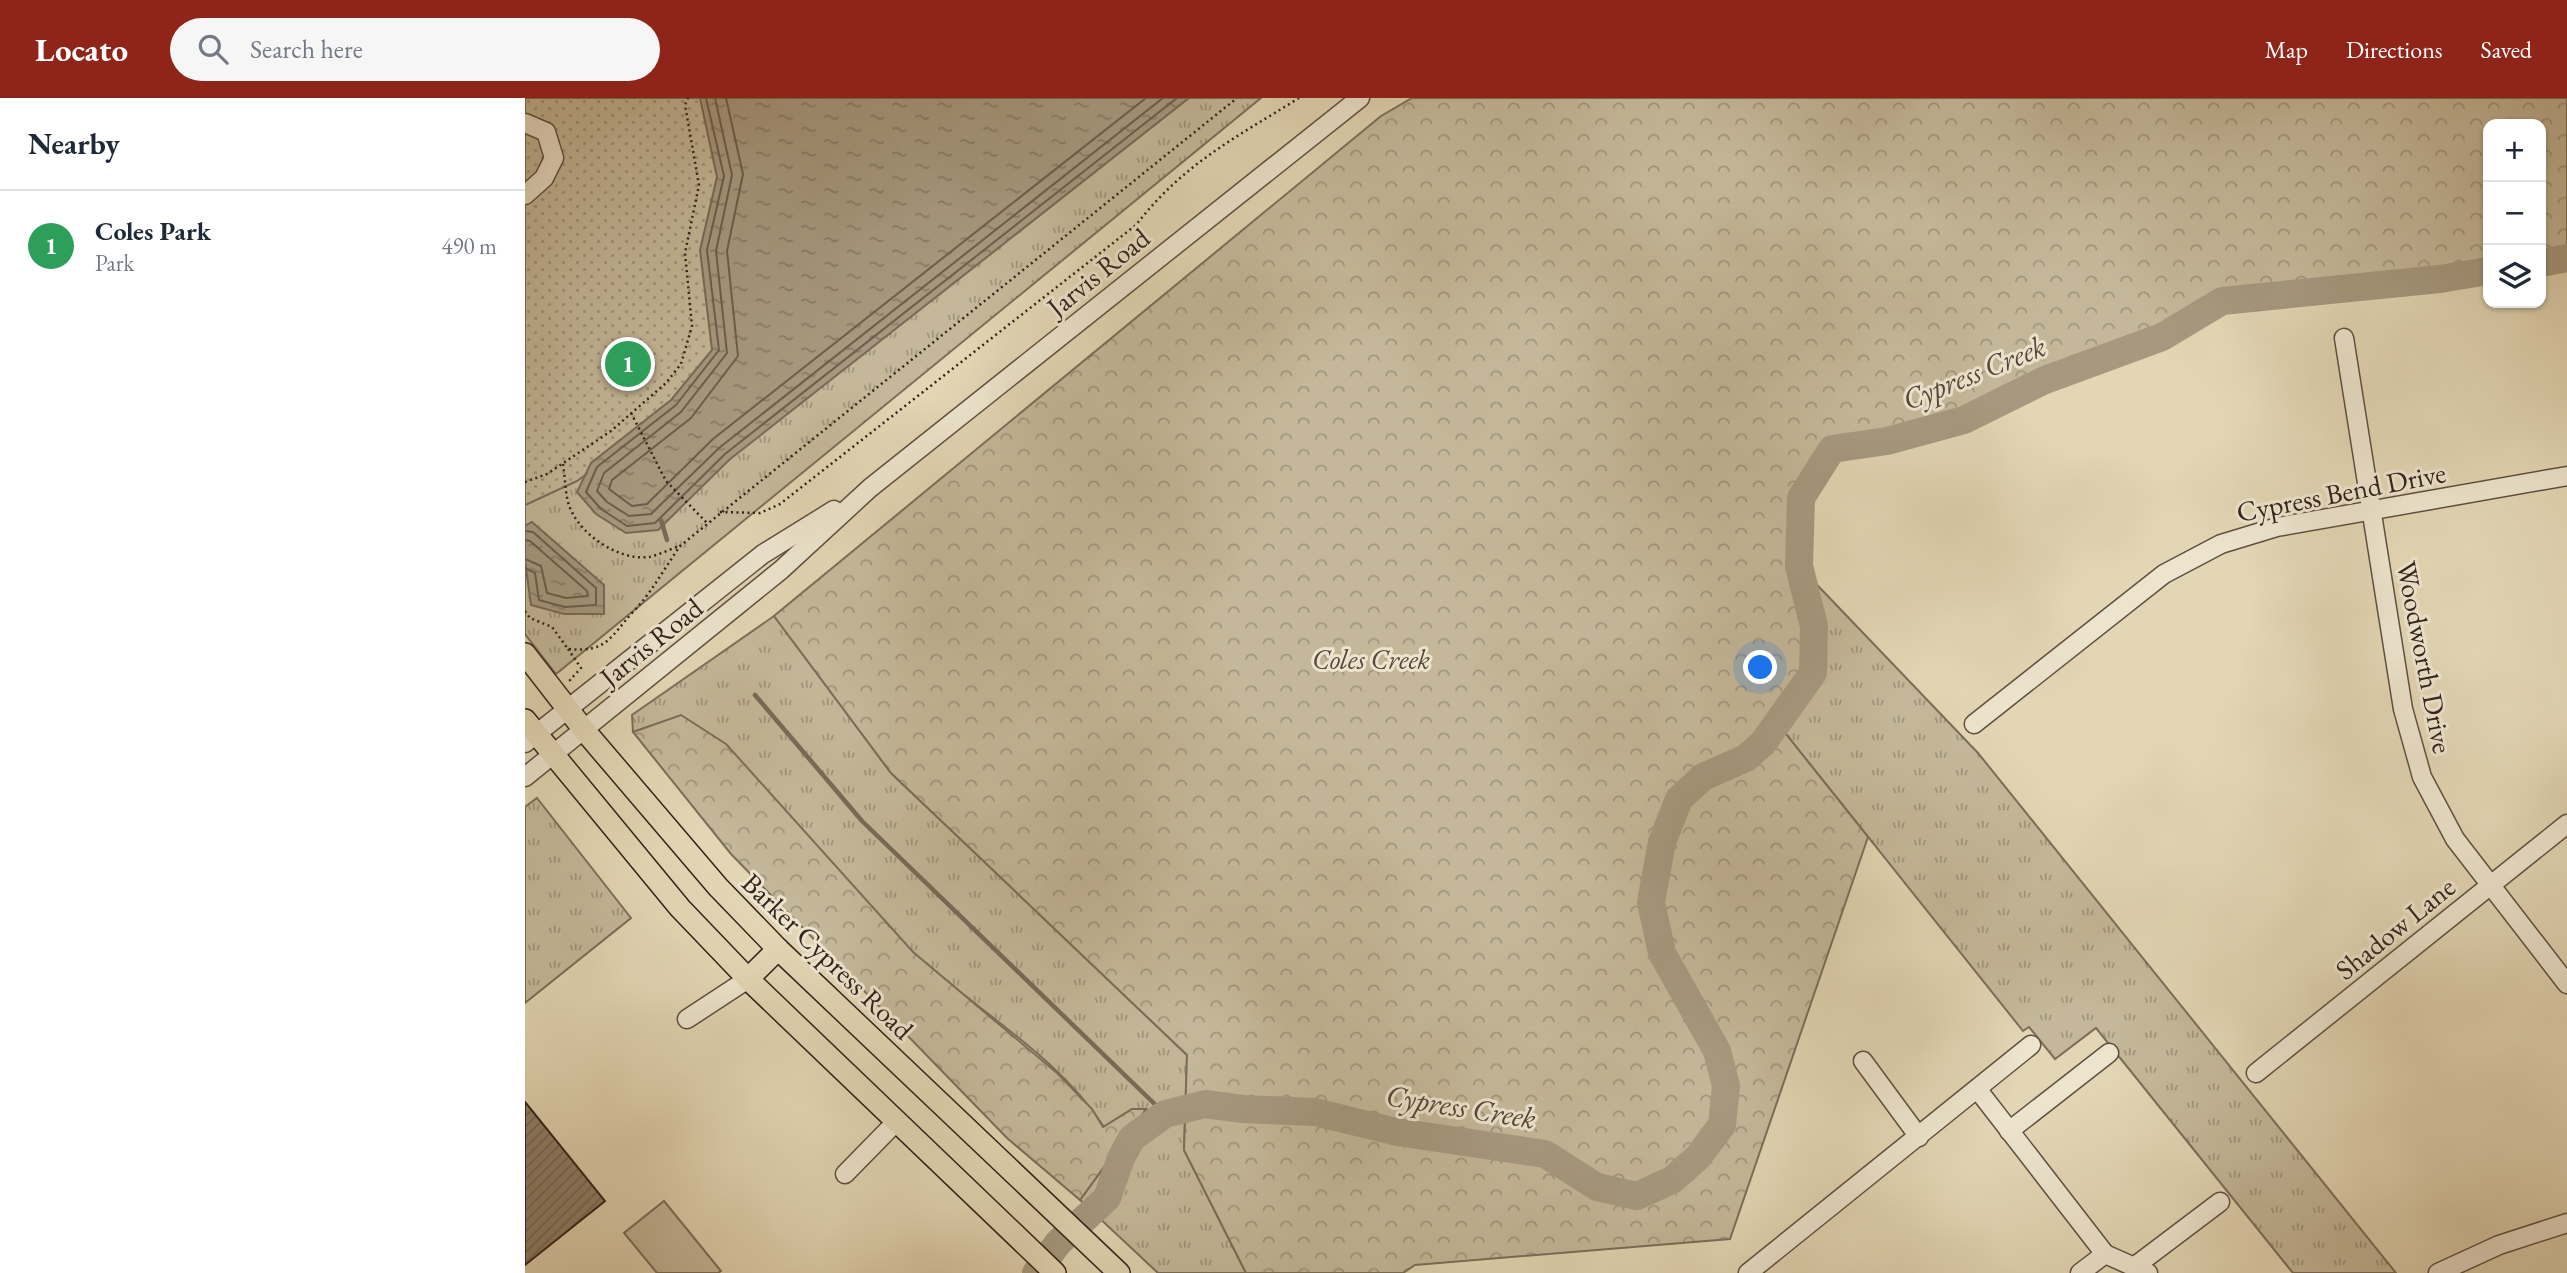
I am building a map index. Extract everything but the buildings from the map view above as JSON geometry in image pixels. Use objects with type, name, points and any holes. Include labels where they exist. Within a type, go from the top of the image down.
[{"type":"main road","name":"Barker Cypress Road","points":[[525,654],[584,730],[718,887],[778,949],[1119,1273]]},
{"type":"main road","points":[[529,732],[553,755],[680,908],[748,979],[1055,1273]]},
{"type":"main road","points":[[748,979],[778,949]]},
{"type":"street","name":"Jarvis Road","points":[[525,777],[781,570],[870,488],[1360,98]]},
{"type":"street","points":[[525,123],[547,132],[554,158],[544,178],[525,195]]},
{"type":"street","name":"Woodworth Drive","points":[[2344,338],[2403,709],[2412,747],[2435,807],[2489,886],[2567,984]]},
{"type":"street","name":"Cypress Bend Drive","points":[[1974,724],[2145,587],[2190,559],[2221,544],[2268,529],[2567,476]]},
{"type":"street","name":"Jarvis Road","points":[[529,732],[568,709],[763,554],[870,488]]},
{"type":"street","name":"Shadow Lane","points":[[2256,1073],[2567,824]]},
{"type":"street","points":[[687,1019],[748,979]]},
{"type":"street","points":[[1748,1273],[2031,1045]]},
{"type":"street","points":[[2010,1131],[2109,1053]]},
{"type":"street","points":[[1863,1061],[1919,1137]]},
{"type":"street","points":[[1978,1090],[2105,1254],[2141,1270],[2220,1202]]},
{"type":"street","points":[[845,1174],[897,1122]]},
{"type":"street","points":[[2438,1273],[2499,1245],[2567,1223]]},
{"type":"street","points":[[2080,1273],[2105,1254]]},
{"type":"path","points":[[525,482],[547,474],[631,413],[666,383],[681,364],[692,326],[685,253],[699,185],[685,105],[688,98]]},
{"type":"path","points":[[525,611],[530,618],[552,627],[568,649],[586,651],[605,644],[647,599],[680,546],[1237,98]]},
{"type":"path","points":[[720,512],[760,513],[780,504],[1136,225],[1175,179],[1212,152],[1299,98]]},
{"type":"path","points":[[631,413],[666,481],[707,523]]},
{"type":"path","points":[[563,463],[568,503],[575,518],[602,545],[627,555],[648,557],[680,546]]},
{"type":"green space","points":[[525,98],[1069,98],[652,427],[577,481],[525,505]]},
{"type":"green space","points":[[1069,98],[1261,98],[556,674],[525,634],[525,505],[577,481]]},
{"type":"green space","name":"Coles Creek","points":[[1412,98],[2567,98],[2567,258],[2546,262],[2546,119],[2483,119],[2483,272],[2440,279],[2222,301],[2162,337],[2045,380],[1964,420],[1887,441],[1832,449],[1801,498],[1799,566],[1814,626],[1813,673],[1778,724],[1868,837],[1730,1239],[1415,1265],[1403,1273],[1246,1273],[1184,1150],[1187,1055],[891,773],[774,616],[1381,116]]},
{"type":"green space","points":[[1799,566],[1978,753],[2396,1273],[2293,1273],[2096,1028],[2055,1059],[2029,1027],[2023,1031],[1778,724],[1813,673],[1814,626]]},
{"type":"green space","points":[[774,616],[891,773],[1187,1055],[1184,1150],[1246,1273],[1158,1273],[1080,1200],[1146,1110],[1132,1109],[1104,1127],[1063,1077],[1014,1034],[936,973],[882,923],[681,716],[633,732],[632,715]]},
{"type":"green space","points":[[681,715],[726,744],[913,952],[1057,1073],[1092,1109],[1103,1127],[1132,1109],[1146,1109],[1080,1200],[1007,1138],[731,854],[633,732]]},
{"type":"green space","points":[[537,798],[631,918],[525,1003],[525,807]]},
{"type":"green space","points":[[664,1201],[721,1271],[657,1273],[624,1233]]},
{"type":"water","points":[[700,98],[1189,98],[729,460],[658,530],[626,533],[596,514],[577,492],[591,463],[671,400],[712,350],[700,250],[717,177]]},
{"type":"water","points":[[532,522],[604,585],[604,614],[564,614],[531,605],[525,561],[525,526]]},
{"type":"waterway","name":"Cypress Creek","points":[[2546,262],[2567,258]]},
{"type":"waterway","name":"Cypress Creek","points":[[1036,1273],[1058,1243],[1107,1198],[1121,1158],[1132,1138],[1165,1114],[1205,1104],[1243,1109],[1315,1112],[1397,1132],[1545,1154],[1597,1187],[1637,1196],[1672,1180],[1698,1157],[1722,1125],[1726,1086],[1717,1051],[1662,953],[1651,902],[1662,842],[1679,799],[1703,777],[1746,758],[1763,743],[1813,673],[1814,626],[1799,566],[1801,498],[1832,449],[1887,441],[1964,420],[2045,380],[2162,337],[2222,301],[2440,279],[2483,272]]},
{"type":"waterway","points":[[661,520],[667,540]]},
{"type":"waterway","points":[[755,695],[862,821],[1165,1114]]},
{"type":"place","name":"Coles Park","points":[[628,364]]}]
